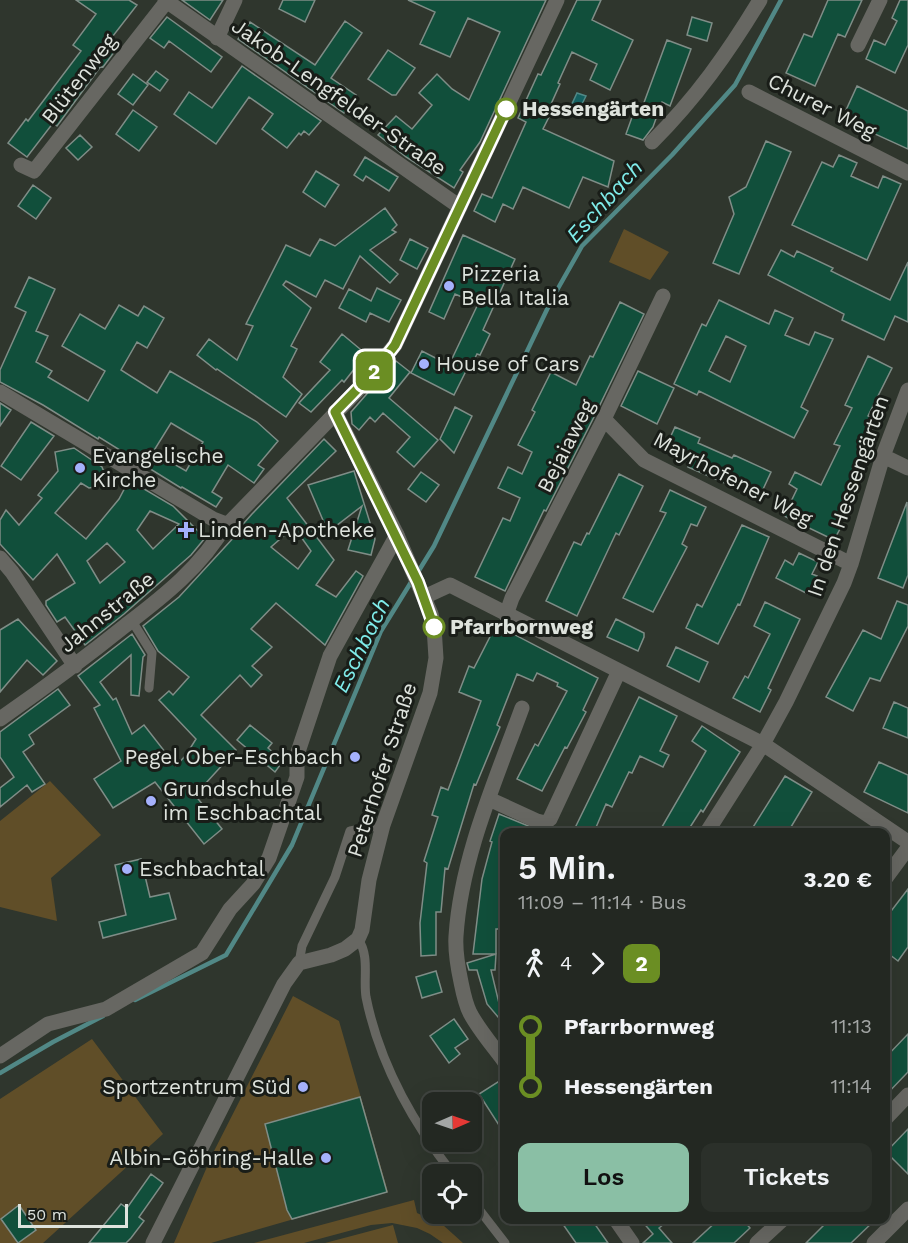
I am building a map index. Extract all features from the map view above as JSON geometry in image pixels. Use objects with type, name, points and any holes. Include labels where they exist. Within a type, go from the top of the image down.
[{"type":"street","points":[[217,38],[236,0]]},
{"type":"street","name":"Jahnstraße","points":[[0,719],[75,666],[195,567],[214,545],[226,524],[235,518],[374,372],[395,345],[557,0]]},
{"type":"street","points":[[652,142],[678,117],[727,54],[760,0]]},
{"type":"street","points":[[858,45],[880,0]]},
{"type":"street","name":"Jakob-Lengfelder-Straße","points":[[166,1],[460,207]]},
{"type":"street","name":"Blütenweg","points":[[21,165],[34,171],[166,1]]},
{"type":"street","name":"Churer Weg","points":[[749,92],[908,173]]},
{"type":"street","name":"Bejaiaweg","points":[[506,615],[512,598],[604,420],[663,296]]},
{"type":"street","name":"In den Hessengärten","points":[[710,828],[763,744],[786,702],[851,564],[883,456],[908,390]]},
{"type":"street","points":[[0,392],[213,519],[226,524]]},
{"type":"street","name":"Peterhofer Straße","points":[[335,412],[418,582],[434,627],[436,658],[430,693],[383,825],[369,880],[362,930],[358,939]]},
{"type":"street","name":"Mayrhofener Weg","points":[[604,420],[644,460],[851,564]]},
{"type":"street","points":[[883,456],[908,468]]},
{"type":"street","points":[[0,1056],[48,1024],[106,1009],[202,953],[210,944],[225,917],[253,884],[269,858],[297,777],[297,754],[330,656],[399,541]]},
{"type":"street","points":[[0,558],[12,572],[75,666]]},
{"type":"street","points":[[424,597],[450,585],[763,744],[887,828]]},
{"type":"street","points":[[489,799],[537,822],[545,823],[550,819],[619,672]]},
{"type":"street","points":[[500,1055],[470,1013],[464,998],[455,939],[459,903],[468,865],[522,708]]},
{"type":"street","points":[[890,830],[908,842]]},
{"type":"street","points":[[890,872],[908,848]]},
{"type":"street","points":[[153,1243],[284,984],[299,963],[331,955],[345,949],[358,939]]},
{"type":"street","points":[[890,1114],[908,1095]]},
{"type":"street","points":[[874,1243],[908,1209]]},
{"type":"street","points":[[619,1224],[632,1243]]},
{"type":"street","points":[[757,1243],[778,1224]]},
{"type":"lane","points":[[132,621],[152,653],[149,688]]},
{"type":"lane","points":[[299,963],[303,946],[335,877],[350,831],[383,825]]},
{"type":"lane","name":"Peterhofer Straße","points":[[358,939],[364,948],[366,996],[386,1061],[406,1106],[430,1145],[445,1164]]},
{"type":"lane","points":[[482,1213],[505,1243]]},
{"type":"shaded area","points":[[624,229],[669,252],[650,280],[609,262]]},
{"type":"shaded area","points":[[50,781],[101,835],[51,878],[57,921],[0,907],[0,821]]},
{"type":"shaded area","name":"Sportzentrum Süd","points":[[293,996],[339,1021],[388,1192],[211,1243],[174,1243],[213,1153]]},
{"type":"shaded area","points":[[92,1039],[163,1134],[43,1243],[0,1243],[0,1099]]},
{"type":"shaded area","points":[[414,1200],[417,1213],[422,1215],[422,1224],[443,1225],[463,1243],[443,1243],[417,1228],[392,1223],[371,1225],[304,1243],[254,1243]]},
{"type":"shaded area","points":[[393,1225],[398,1243],[325,1243]]},
{"type":"water","points":[[577,93],[586,96],[579,110],[571,106]]},
{"type":"building","points":[[76,0],[129,0],[137,5],[109,41],[118,47],[103,67],[101,66],[57,126],[53,123],[27,157],[8,143],[26,119],[28,121],[81,51],[73,45],[96,14]]},
{"type":"building","points":[[182,0],[223,0],[210,20]]},
{"type":"building","points":[[283,0],[315,0],[305,22],[279,9]]},
{"type":"building","points":[[408,0],[546,0],[480,142],[460,170],[463,172],[454,188],[406,157],[378,135],[396,116],[412,129],[432,105],[419,93],[437,74],[452,89],[469,100],[500,32],[468,18],[450,57],[420,44],[435,12]]},
{"type":"building","points":[[577,0],[601,0],[592,20],[633,40],[610,90],[590,80],[597,64],[572,52],[558,83],[560,84],[547,113],[550,115],[543,129],[614,161],[608,187],[583,177],[569,208],[523,187],[513,209],[503,204],[495,222],[474,211],[482,194],[492,198],[526,122],[518,118]]},
{"type":"building","points":[[828,0],[862,0],[845,37],[838,34],[815,86],[786,73],[804,34],[812,37]]},
{"type":"building","points":[[900,0],[908,0],[908,45],[895,73],[866,59],[874,40],[885,45],[897,21],[892,18]]},
{"type":"building","points":[[167,17],[222,57],[211,72],[169,41],[164,48],[150,38]]},
{"type":"building","points":[[692,17],[712,23],[707,41],[687,35]]},
{"type":"building","points":[[345,21],[362,33],[331,78],[356,95],[344,113],[238,39],[250,22],[315,65]]},
{"type":"building","points":[[667,40],[691,49],[670,106],[662,102],[653,127],[643,140],[626,134],[636,106],[642,108]]},
{"type":"building","points":[[388,50],[415,68],[396,95],[392,95],[368,79]]},
{"type":"building","points":[[242,66],[321,121],[309,135],[304,131],[301,135],[299,133],[287,148],[262,129],[273,114],[249,97],[216,144],[174,114],[189,92],[212,108]]},
{"type":"building","points":[[156,71],[168,80],[160,91],[147,82]]},
{"type":"building","points":[[133,74],[148,85],[133,105],[118,94]]},
{"type":"building","points":[[857,86],[908,111],[908,149],[842,119]]},
{"type":"building","points":[[133,110],[157,127],[139,151],[116,134]]},
{"type":"building","points":[[80,135],[92,147],[78,160],[66,148]]},
{"type":"building","points":[[766,141],[791,152],[739,274],[713,263],[734,214],[729,197],[746,187]]},
{"type":"building","points":[[839,155],[857,163],[851,176],[878,188],[883,176],[901,184],[867,260],[792,225],[822,162],[833,167]]},
{"type":"building","points":[[365,157],[398,177],[389,191],[366,176],[363,181],[354,175]]},
{"type":"building","points":[[316,171],[339,185],[325,207],[303,192]]},
{"type":"building","points":[[33,185],[51,198],[36,219],[18,206]]},
{"type":"building","points":[[385,208],[397,225],[392,230],[396,232],[370,250],[398,274],[390,283],[360,256],[343,289],[325,280],[316,297],[286,281],[283,285],[311,308],[291,346],[297,349],[283,377],[302,394],[286,417],[197,355],[209,339],[237,360],[253,326],[246,324],[286,245],[310,256],[320,239],[335,246]]},
{"type":"building","points":[[463,235],[515,259],[483,330],[490,334],[480,355],[477,354],[469,370],[467,369],[454,395],[411,373],[422,351],[449,365],[478,304],[455,294],[444,319],[429,312]]},
{"type":"building","points":[[410,239],[428,248],[417,269],[400,260]]},
{"type":"building","points":[[781,250],[794,257],[797,251],[833,268],[831,271],[890,300],[908,262],[908,322],[895,316],[884,340],[842,320],[844,314],[768,275]]},
{"type":"building","points":[[29,277],[55,289],[36,331],[48,336],[36,362],[52,371],[48,377],[88,401],[105,371],[62,346],[80,314],[105,329],[119,305],[138,316],[144,306],[164,318],[147,348],[137,342],[121,370],[157,393],[170,371],[257,422],[278,441],[258,465],[264,469],[254,483],[228,465],[212,492],[222,498],[216,507],[99,437],[98,439],[0,382],[0,370],[26,312],[15,307]],"holes":[[[171,423],[203,442],[186,471],[153,452]]]},
{"type":"building","points":[[377,288],[401,300],[389,322],[370,313],[366,322],[339,308],[349,289],[371,301]]},
{"type":"building","points":[[719,300],[769,324],[775,310],[793,318],[785,335],[809,345],[815,332],[833,339],[801,407],[808,411],[794,438],[699,391],[697,395],[674,384],[702,324],[706,326]],"holes":[[[726,336],[746,346],[730,382],[709,371]]]},
{"type":"building","points":[[620,302],[644,314],[505,591],[475,577],[503,518],[510,521],[520,498],[498,488],[508,467],[522,474],[532,452],[518,445],[535,412],[532,410],[551,372],[576,385],[590,356],[593,357]]},
{"type":"building","points":[[342,334],[366,354],[344,382],[342,380],[311,412],[299,403],[330,370],[320,362]]},
{"type":"building","points":[[868,356],[892,368],[868,416],[876,420],[859,455],[863,458],[844,497],[850,500],[837,525],[841,527],[834,540],[784,516],[797,489],[789,484],[795,472],[821,485],[840,446],[834,444],[852,408],[845,405]]},
{"type":"building","points":[[396,361],[410,372],[389,398],[438,440],[414,467],[397,452],[410,437],[383,413],[375,422],[370,417],[359,430],[352,424],[351,412],[372,388],[374,389]]},
{"type":"building","points":[[638,371],[674,388],[657,424],[621,406]]},
{"type":"building","points":[[0,403],[11,410],[0,426]]},
{"type":"building","points":[[455,407],[472,416],[454,453],[440,439]]},
{"type":"building","points":[[31,422],[54,436],[21,480],[1,466]]},
{"type":"building","points":[[675,427],[700,438],[698,443],[732,458],[734,455],[771,472],[759,498],[688,467],[689,462],[664,451]]},
{"type":"building","points":[[324,439],[336,451],[287,498],[334,560],[316,585],[336,597],[356,571],[363,576],[325,645],[276,603],[251,629],[272,647],[252,666],[262,675],[251,687],[240,675],[201,715],[236,750],[195,795],[222,829],[204,844],[155,782],[113,808],[94,779],[121,761],[94,708],[100,705],[78,676],[132,634],[145,655],[139,696],[131,695],[131,655],[100,682],[113,700],[116,698],[132,734],[144,725],[176,766],[196,739],[159,700],[169,691],[173,695],[189,677],[158,651],[143,626],[179,597],[236,535],[236,532]],"holes":[[[294,527],[311,551],[298,569],[271,547]]]},
{"type":"building","points":[[74,448],[102,467],[104,472],[94,487],[89,488],[81,483],[55,513],[86,539],[119,499],[129,480],[173,506],[205,538],[191,555],[85,645],[65,617],[57,622],[46,605],[46,601],[75,583],[57,554],[33,580],[0,544],[0,520],[6,510],[19,525],[42,498],[38,495],[58,471],[55,452]],"holes":[[[150,511],[179,524],[153,549],[137,530]],[[107,543],[125,562],[100,583],[87,561]]]},
{"type":"building","points":[[354,471],[375,539],[371,555],[348,550],[362,506],[328,532],[308,485]]},
{"type":"building","points":[[421,472],[439,485],[426,502],[408,489]]},
{"type":"building","points":[[619,474],[643,486],[619,535],[616,533],[577,616],[546,601],[574,542],[581,545],[587,533],[589,534]]},
{"type":"building","points":[[670,490],[706,507],[697,526],[691,524],[682,544],[687,547],[653,612],[623,598],[666,513],[660,511]]},
{"type":"building","points":[[907,502],[908,575],[903,588],[878,578]]},
{"type":"building","points":[[742,525],[769,537],[740,605],[738,604],[718,644],[686,628],[697,604],[702,607]]},
{"type":"building","points":[[799,553],[818,562],[812,574],[817,576],[808,594],[776,578],[785,560],[793,565]]},
{"type":"building","points":[[897,601],[908,605],[908,626],[880,681],[870,678],[853,711],[826,697],[863,630],[881,639]]},
{"type":"building","points":[[765,602],[800,619],[768,688],[771,690],[760,712],[733,698],[745,676],[748,678],[770,634],[754,626]]},
{"type":"building","points":[[18,619],[57,661],[43,675],[27,660],[0,692],[0,630]]},
{"type":"building","points":[[616,619],[644,633],[638,651],[607,637]]},
{"type":"building","points":[[496,625],[598,678],[583,710],[586,712],[542,791],[517,779],[535,744],[538,746],[567,691],[557,686],[558,683],[537,673],[533,681],[517,674],[497,725],[500,727],[476,785],[474,784],[448,869],[445,868],[441,912],[436,912],[436,955],[421,956],[420,923],[427,863],[424,861],[438,817],[432,815],[441,787],[448,790],[481,701],[459,692],[469,666],[474,668]]},
{"type":"building","points":[[676,647],[708,662],[699,682],[667,666]]},
{"type":"building","points":[[58,689],[70,705],[29,735],[34,744],[23,752],[45,784],[32,792],[27,785],[0,807],[0,788],[14,777],[0,757],[0,732]]},
{"type":"building","points":[[639,697],[677,716],[660,751],[669,755],[663,767],[640,756],[632,773],[629,772],[612,807],[606,804],[596,828],[575,828]]},
{"type":"building","points":[[894,702],[908,708],[908,738],[883,728]]},
{"type":"building","points":[[250,725],[272,743],[268,748],[283,761],[275,772],[237,740]]},
{"type":"building","points":[[702,726],[740,752],[703,812],[701,810],[690,828],[661,828],[706,751],[692,741]]},
{"type":"building","points":[[879,762],[908,775],[908,813],[864,792]]},
{"type":"building","points":[[785,776],[812,792],[790,828],[752,828]]},
{"type":"building","points":[[499,814],[533,828],[500,828],[500,921],[499,929],[496,929],[496,954],[473,954],[482,879],[492,842],[490,841]]},
{"type":"building","points":[[141,859],[150,897],[169,893],[176,919],[103,938],[99,922],[126,915],[115,865]]},
{"type":"building","points":[[908,889],[908,947],[898,961],[890,955],[890,912]]},
{"type":"building","points":[[496,954],[495,970],[491,970],[500,1007],[500,1019],[487,1004],[477,970],[469,970],[467,963]]},
{"type":"building","points":[[436,971],[442,992],[422,998],[416,977]]},
{"type":"building","points":[[454,1019],[468,1039],[455,1048],[460,1054],[449,1063],[430,1036]]},
{"type":"building","points":[[908,1034],[908,1072],[890,1091],[890,1053]]},
{"type":"building","points":[[500,1081],[500,1127],[482,1099],[482,1092]]},
{"type":"building","name":"Albin-Göhring-Halle","points":[[360,1097],[387,1192],[292,1219],[287,1210],[265,1124]]},
{"type":"building","points":[[908,1129],[908,1174],[890,1156],[890,1148]]},
{"type":"building","points":[[151,1174],[163,1183],[139,1217],[144,1221],[131,1238],[126,1243],[89,1243],[121,1204],[127,1208]]},
{"type":"building","points":[[19,1205],[36,1230],[18,1243],[1,1219]]},
{"type":"building","points":[[563,1224],[595,1224],[608,1243],[576,1243]]},
{"type":"building","points":[[644,1224],[664,1224],[659,1228],[672,1243],[643,1243],[653,1234]]},
{"type":"building","points":[[714,1224],[746,1224],[750,1228],[734,1243],[693,1243]]},
{"type":"building","points":[[825,1224],[871,1224],[851,1243],[806,1243]]},
{"type":"waterway","name":"Eschbach","points":[[418,572],[434,546],[552,299],[582,246],[672,155],[735,85],[781,0]]},
{"type":"waterway","name":"Eschbach","points":[[135,1000],[226,955],[292,845],[381,631],[413,579]]},
{"type":"waterway","name":"Eschbach","points":[[0,1073],[103,1016]]},
{"type":"bus line","name":"2","points":[[434,627],[431,614],[397,535],[335,412],[357,391],[395,345],[506,109]]},
{"type":"place","name":"Hessengärten","points":[[506,109]]},
{"type":"place","name":"Pizzeria Bella Italia","points":[[449,286]]},
{"type":"place","name":"House of Cars","points":[[424,364]]},
{"type":"place","name":"Evangelische Kirche","points":[[80,468]]},
{"type":"place","name":"Linden-Apotheke","points":[[186,530]]},
{"type":"place","name":"Pfarrbornweg","points":[[434,627]]},
{"type":"place","name":"Pegel Ober-Eschbach","points":[[355,757]]},
{"type":"place","name":"Grundschule im Eschbachtal","points":[[151,801]]},
{"type":"place","name":"Eschbachtal","points":[[127,869]]},
{"type":"place","name":"Sportzentrum Süd","points":[[303,1087]]},
{"type":"place","name":"Albin-Göhring-Halle","points":[[326,1158]]}]
